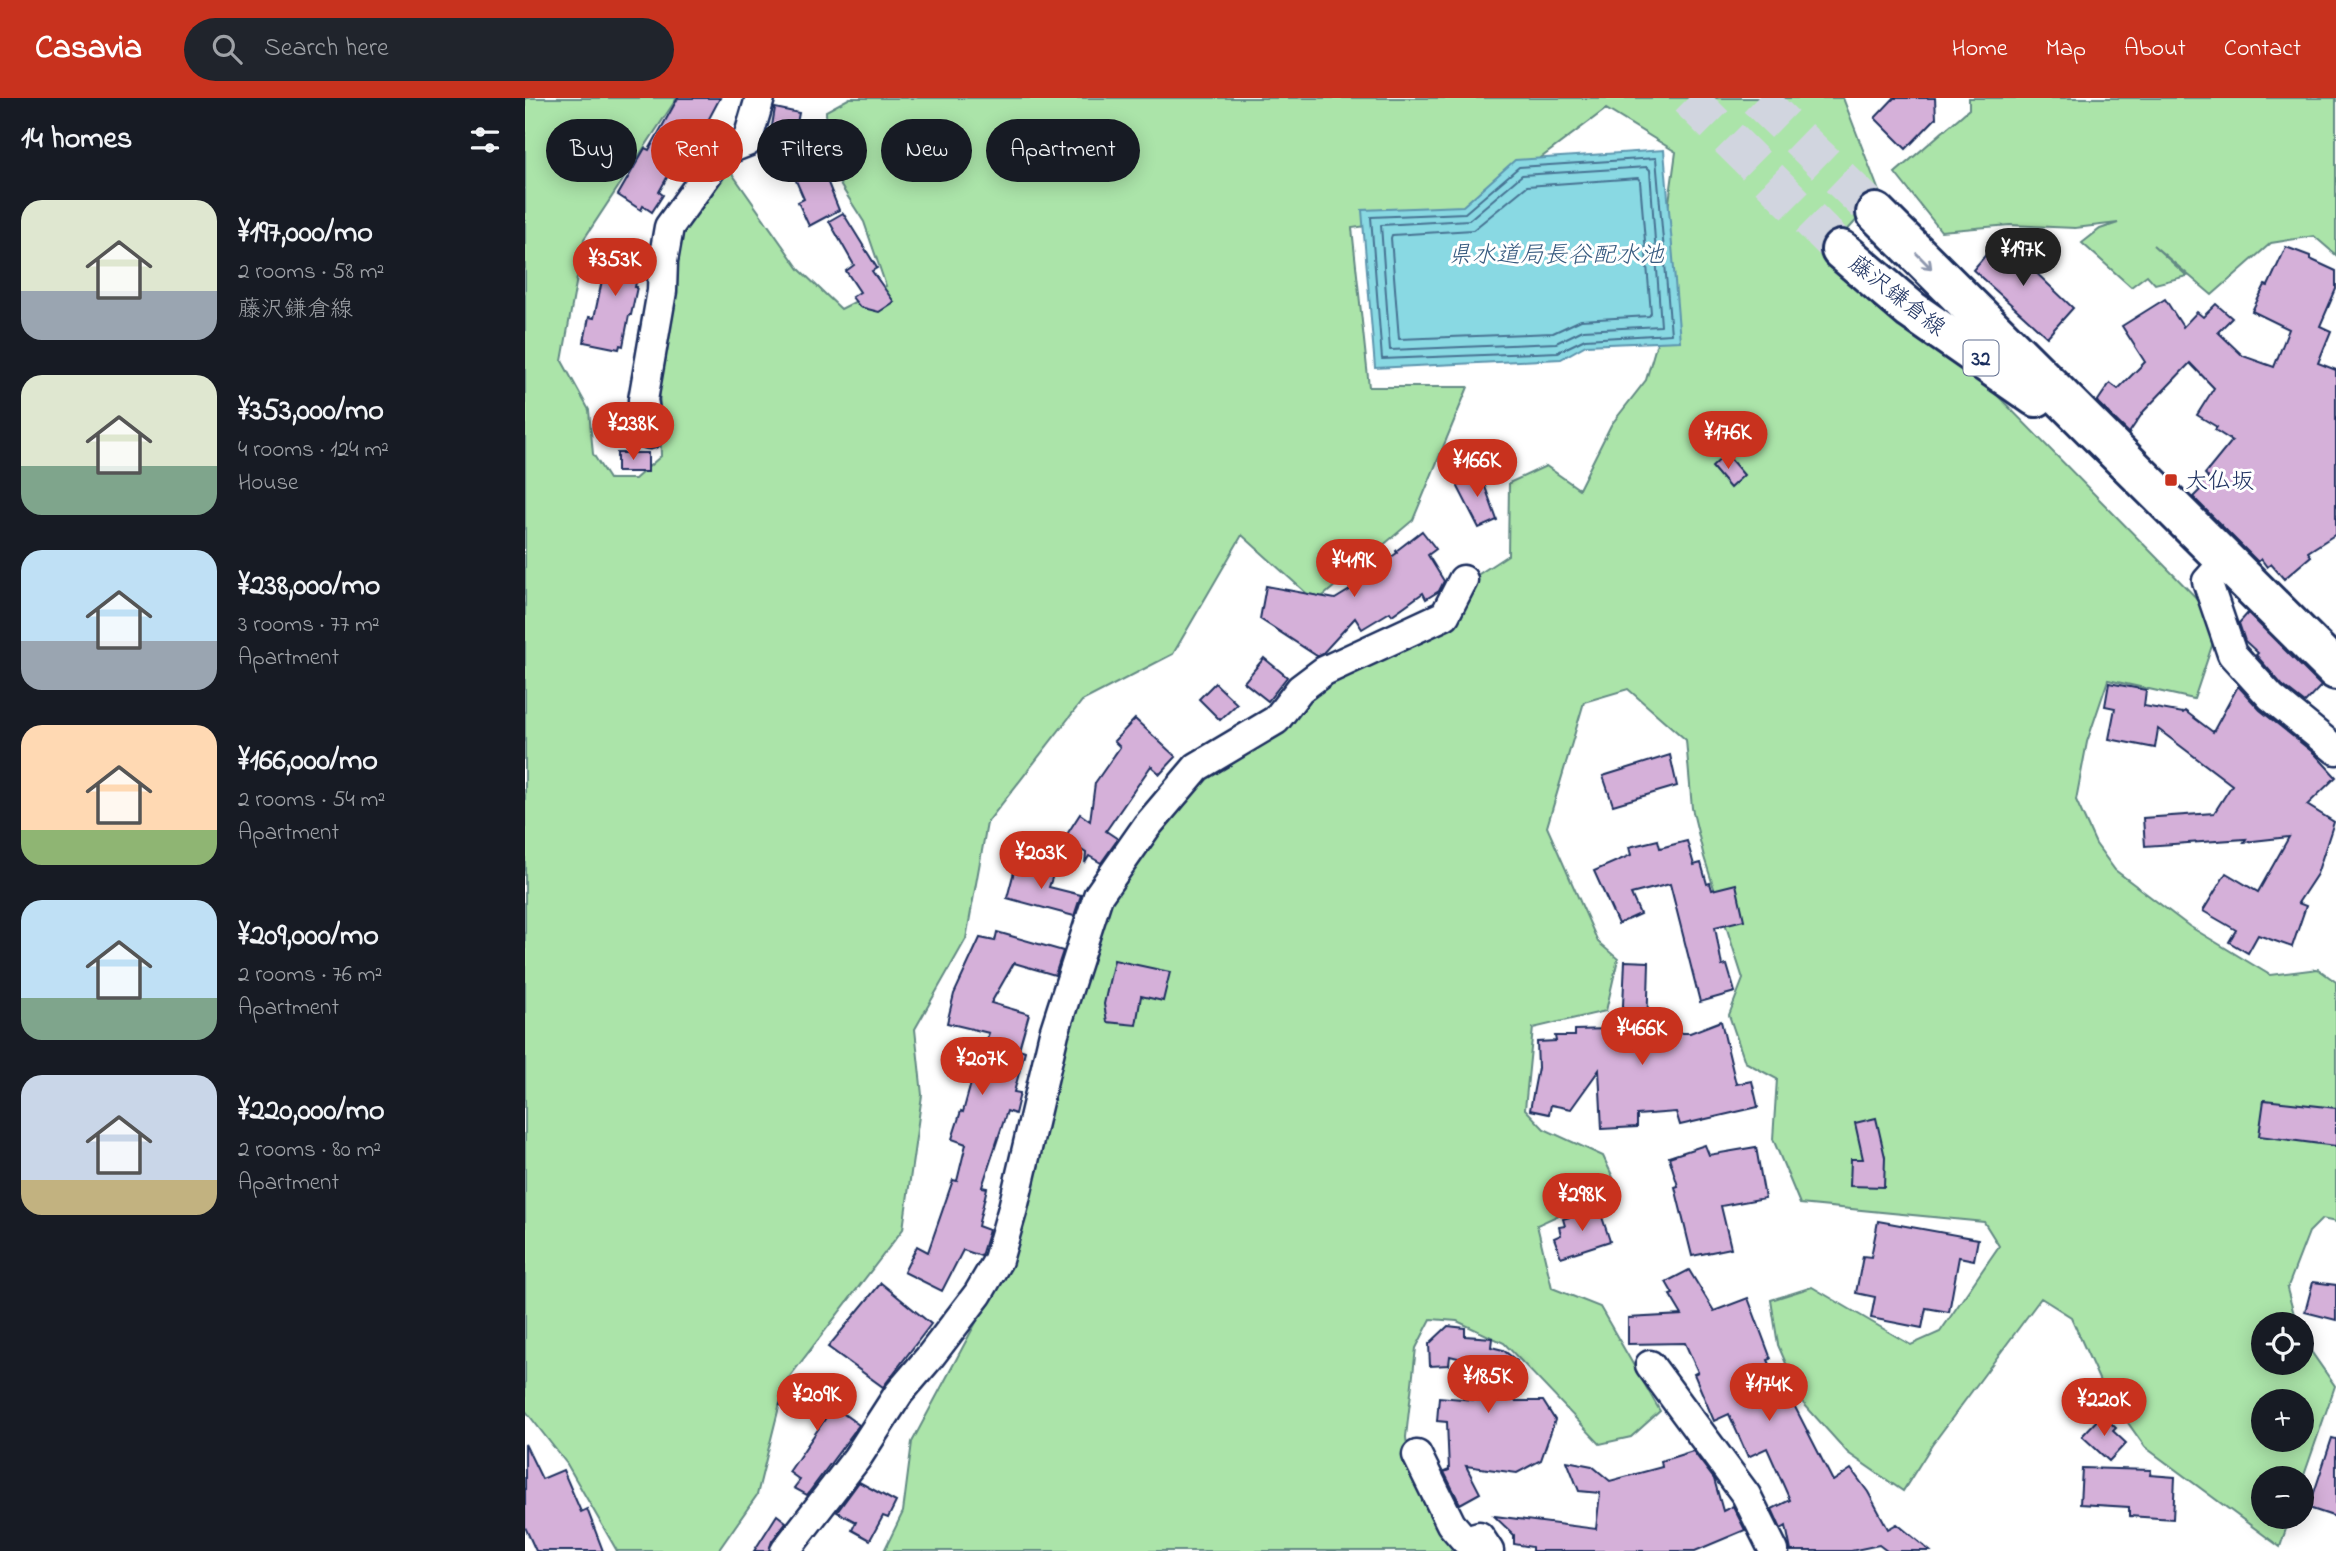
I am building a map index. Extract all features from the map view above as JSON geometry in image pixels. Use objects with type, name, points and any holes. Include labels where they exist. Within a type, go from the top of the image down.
[{"type":"main road","name":"藤沢鎌倉線","points":[[1876,213],[2336,670]]},
{"type":"main road","name":"藤沢鎌倉線","points":[[1841,250],[1911,310],[2126,461]]},
{"type":"street","points":[[649,434],[643,400],[662,291],[663,261],[669,227],[724,151],[747,142],[760,98]]},
{"type":"street","points":[[2225,561],[2207,581],[2232,654],[2271,696],[2336,750]]},
{"type":"street","points":[[785,1551],[857,1458],[899,1393],[978,1294],[998,1260],[1022,1172],[1054,1033],[1098,896],[1147,826],[1197,767],[1276,720],[1300,689],[1324,671],[1445,615],[1463,580]]},
{"type":"street","points":[[1650,1365],[1746,1495],[1774,1551]]},
{"type":"street","points":[[1417,1455],[1451,1524],[1465,1540],[1479,1536],[1489,1551]]},
{"type":"green space","points":[[525,98],[677,98],[663,119],[651,119],[651,137],[637,159],[637,119],[546,119],[546,182],[622,182],[584,239],[562,361],[589,410],[593,454],[609,479],[635,479],[661,456],[659,374],[665,263],[715,182],[738,182],[799,269],[841,309],[886,286],[864,222],[840,182],[867,182],[867,119],[826,119],[826,111],[850,98],[1843,98],[1880,194],[1826,254],[1989,387],[2220,622],[2194,699],[2108,680],[2087,742],[2076,800],[2096,844],[2115,870],[2189,926],[2270,975],[2318,969],[2336,982],[2336,1222],[2322,1219],[2309,1232],[2287,1289],[2293,1312],[2251,1312],[2251,1375],[2314,1375],[2314,1356],[2335,1386],[2314,1447],[2314,1389],[2251,1389],[2251,1452],[2312,1452],[2307,1466],[2251,1466],[2251,1526],[2145,1447],[2102,1386],[2071,1317],[2041,1298],[1932,1445],[1903,1491],[1848,1453],[1803,1403],[1778,1345],[1771,1300],[1812,1287],[1911,1345],[1940,1332],[1999,1246],[1984,1222],[1800,1204],[1773,1139],[1777,1079],[1745,1062],[1729,1015],[1743,979],[1704,857],[1692,808],[1686,740],[1628,689],[1584,702],[1547,827],[1598,942],[1618,959],[1606,1011],[1533,1028],[1525,1109],[1544,1129],[1603,1156],[1618,1188],[1537,1225],[1552,1288],[1600,1307],[1660,1411],[1631,1437],[1600,1444],[1504,1343],[1457,1321],[1431,1319],[1416,1348],[1406,1437],[1409,1467],[1443,1534],[1456,1551],[884,1551],[903,1512],[912,1442],[988,1300],[1108,895],[1193,752],[1284,707],[1508,555],[1509,483],[1546,466],[1579,489],[1611,425],[1646,380],[1663,322],[1659,274],[1676,152],[1606,109],[1470,211],[1352,228],[1369,387],[1468,387],[1413,520],[1316,602],[1242,535],[1173,654],[1082,701],[987,823],[966,939],[915,1029],[922,1095],[903,1229],[785,1383],[757,1495],[718,1551],[617,1551],[567,1464],[525,1410]]},
{"type":"green space","points":[[1969,98],[2336,98],[2336,255],[2314,236],[2271,243],[2212,295],[2153,245],[2187,276],[2155,284],[2147,275],[2131,287],[2082,243],[2100,229],[2118,223],[2075,228],[2010,225],[1941,231],[1895,173],[1969,109]]},
{"type":"green space","points":[[2256,1529],[2286,1529],[2280,1547]]},
{"type":"water","name":"県水道局長谷配水池","points":[[1664,150],[1680,341],[1586,345],[1561,359],[1375,368],[1362,210],[1463,206],[1515,160]]},
{"type":"building","points":[[678,98],[720,98],[709,119],[666,119]]},
{"type":"building","points":[[1894,98],[1935,98],[1936,118],[1906,149],[1875,118]]},
{"type":"building","points":[[775,108],[799,113],[798,119],[773,119]]},
{"type":"building","points":[[651,146],[651,182],[665,182],[659,192],[663,195],[652,212],[643,206],[641,210],[618,195],[625,182],[637,182],[637,162],[645,148],[649,150]]},
{"type":"building","points":[[797,182],[828,182],[839,210],[809,226],[798,202],[804,199]]},
{"type":"building","points":[[843,213],[877,268],[872,271],[894,302],[879,312],[860,307],[852,297],[860,292],[846,271],[854,265],[829,221]]},
{"type":"building","points":[[2000,238],[2073,308],[2047,337],[1973,270]]},
{"type":"building","points":[[610,243],[643,251],[631,315],[623,346],[620,345],[619,349],[584,342],[589,317],[594,318]]},
{"type":"building","points":[[2286,247],[2310,256],[2310,259],[2336,271],[2336,289],[2320,326],[2331,331],[2318,363],[2336,370],[2336,534],[2308,552],[2311,556],[2284,579],[2271,564],[2267,567],[2261,559],[2258,562],[2193,497],[2208,477],[2205,474],[2232,441],[2215,430],[2217,427],[2197,415],[2214,388],[2190,363],[2144,411],[2129,433],[2097,402],[2110,383],[2118,389],[2145,362],[2122,326],[2165,299],[2183,327],[2197,312],[2203,317],[2216,304],[2232,318],[2218,332],[2243,356],[2274,367],[2289,329],[2252,311],[2265,285],[2268,286]]},
{"type":"building","points":[[617,453],[648,453],[648,472],[617,472]]},
{"type":"building","points":[[1726,454],[1744,475],[1730,488],[1712,467]]},
{"type":"building","points":[[1479,470],[1497,520],[1479,528],[1458,487],[1462,477]]},
{"type":"building","points":[[1422,531],[1436,549],[1428,555],[1444,581],[1439,591],[1426,599],[1423,593],[1392,615],[1390,612],[1362,629],[1355,618],[1323,653],[1317,656],[1260,619],[1266,586],[1335,599],[1366,580],[1364,576]]},
{"type":"building","points":[[2248,613],[2321,686],[2305,703],[2282,685],[2256,655],[2258,653],[2245,641],[2239,623]]},
{"type":"building","points":[[1264,658],[1287,677],[1268,701],[1244,682]]},
{"type":"building","points":[[1215,683],[1237,704],[1220,720],[1199,699]]},
{"type":"building","points":[[2109,683],[2146,690],[2144,706],[2183,713],[2185,711],[2213,732],[2238,686],[2260,710],[2315,754],[2336,777],[2307,805],[2334,822],[2317,874],[2298,903],[2306,906],[2292,947],[2258,935],[2248,953],[2229,942],[2236,930],[2203,911],[2226,873],[2258,892],[2289,837],[2244,842],[2246,839],[2145,846],[2143,818],[2214,813],[2232,785],[2158,729],[2155,748],[2109,739],[2115,708],[2105,706]]},
{"type":"building","points":[[1135,719],[1176,757],[1160,774],[1151,766],[1106,831],[1118,839],[1101,863],[1089,856],[1085,863],[1086,853],[1064,839],[1080,814],[1090,821],[1095,783],[1120,747],[1114,741]]},
{"type":"building","points":[[1670,755],[1677,786],[1613,805],[1603,776]]},
{"type":"building","points":[[1658,840],[1660,848],[1687,841],[1694,865],[1701,863],[1707,884],[1710,883],[1712,890],[1736,884],[1744,920],[1715,927],[1722,966],[1727,965],[1735,992],[1700,1002],[1670,884],[1631,894],[1640,914],[1618,924],[1594,871],[1631,855],[1629,847]]},
{"type":"building","points":[[1016,864],[1053,875],[1049,887],[1081,895],[1074,916],[1007,898]]},
{"type":"building","points":[[997,932],[1063,951],[1055,975],[1014,963],[991,1003],[1029,1014],[1019,1049],[1025,1051],[1014,1092],[1020,1093],[1015,1114],[1007,1111],[982,1187],[987,1188],[978,1226],[989,1230],[981,1256],[963,1250],[942,1291],[904,1272],[917,1246],[928,1252],[953,1180],[957,1181],[966,1144],[952,1139],[989,1033],[947,1023],[954,994],[980,938],[995,941]]},
{"type":"building","points":[[1114,960],[1170,972],[1163,1001],[1141,996],[1136,1025],[1107,1022],[1104,1004]]},
{"type":"building","points":[[1625,961],[1649,962],[1647,1033],[1690,1033],[1721,1021],[1736,1084],[1752,1081],[1758,1107],[1680,1125],[1676,1112],[1637,1115],[1637,1127],[1602,1129],[1599,1070],[1571,1109],[1551,1105],[1549,1114],[1530,1110],[1538,1068],[1537,1042],[1556,1041],[1555,1036],[1575,1036],[1575,1030],[1609,1029],[1610,1025],[1622,1027]]},
{"type":"building","points":[[2264,1100],[2336,1108],[2336,1146],[2259,1136]]},
{"type":"building","points":[[1876,1118],[1885,1157],[1884,1187],[1850,1186],[1851,1159],[1863,1159],[1855,1123]]},
{"type":"building","points":[[1705,1145],[1709,1155],[1756,1147],[1765,1198],[1721,1206],[1731,1248],[1692,1256],[1675,1187],[1678,1186],[1669,1157]]},
{"type":"building","points":[[1599,1208],[1610,1241],[1561,1257],[1554,1238],[1561,1235],[1559,1227],[1565,1226],[1563,1219]]},
{"type":"building","points":[[1878,1221],[1978,1239],[1974,1260],[1959,1257],[1949,1312],[1926,1308],[1922,1328],[1871,1318],[1875,1297],[1856,1293],[1863,1256],[1871,1257]]},
{"type":"building","points":[[1689,1270],[1714,1311],[1748,1298],[1771,1359],[1768,1360],[1790,1407],[1794,1405],[1833,1481],[1851,1469],[1868,1492],[1888,1529],[1897,1524],[1930,1551],[1887,1551],[1879,1545],[1851,1551],[1791,1551],[1786,1526],[1781,1529],[1772,1509],[1790,1500],[1767,1448],[1748,1457],[1729,1414],[1714,1421],[1694,1374],[1698,1372],[1685,1343],[1628,1344],[1628,1318],[1682,1315],[1666,1282]]},
{"type":"building","points":[[2313,1282],[2336,1285],[2336,1320],[2314,1314],[2314,1312],[2305,1312]]},
{"type":"building","points":[[881,1283],[931,1324],[883,1387],[828,1347]]},
{"type":"building","points":[[1448,1326],[1465,1328],[1465,1336],[1492,1338],[1491,1347],[1503,1350],[1517,1361],[1515,1401],[1543,1401],[1555,1420],[1541,1460],[1517,1473],[1466,1466],[1480,1493],[1460,1504],[1444,1472],[1449,1470],[1447,1422],[1437,1421],[1439,1397],[1486,1401],[1486,1365],[1450,1356],[1449,1365],[1430,1366],[1429,1344]]},
{"type":"building","points":[[788,1379],[826,1390],[823,1399],[859,1425],[807,1495],[794,1488],[800,1480],[789,1472],[825,1419],[780,1405]]},
{"type":"building","points":[[2102,1415],[2116,1428],[2113,1431],[2126,1443],[2109,1461],[2082,1436]]},
{"type":"building","points":[[2332,1438],[2336,1439],[2336,1517],[2314,1510],[2314,1493]]},
{"type":"building","points":[[525,1444],[542,1479],[563,1470],[581,1512],[587,1509],[603,1551],[536,1551],[525,1527]]},
{"type":"building","points":[[1693,1451],[1714,1479],[1723,1511],[1733,1506],[1745,1530],[1695,1551],[1532,1551],[1532,1547],[1514,1544],[1514,1535],[1494,1516],[1596,1529],[1600,1493],[1579,1491],[1567,1461],[1592,1466],[1610,1481],[1662,1467],[1661,1461]]},
{"type":"building","points":[[2082,1468],[2151,1470],[2150,1475],[2175,1477],[2173,1519],[2129,1516],[2129,1507],[2080,1504]]},
{"type":"building","points":[[859,1482],[896,1502],[888,1518],[883,1516],[870,1540],[852,1530],[856,1522],[837,1512]]},
{"type":"building","points":[[777,1515],[786,1522],[772,1541],[769,1551],[754,1551]]},
{"type":"tunnel","points":[[1688,98],[1841,250]]},
{"type":"tunnel","points":[[1757,98],[1876,213]]},
{"type":"place","name":"大仏坂","points":[[2171,480]]}]
